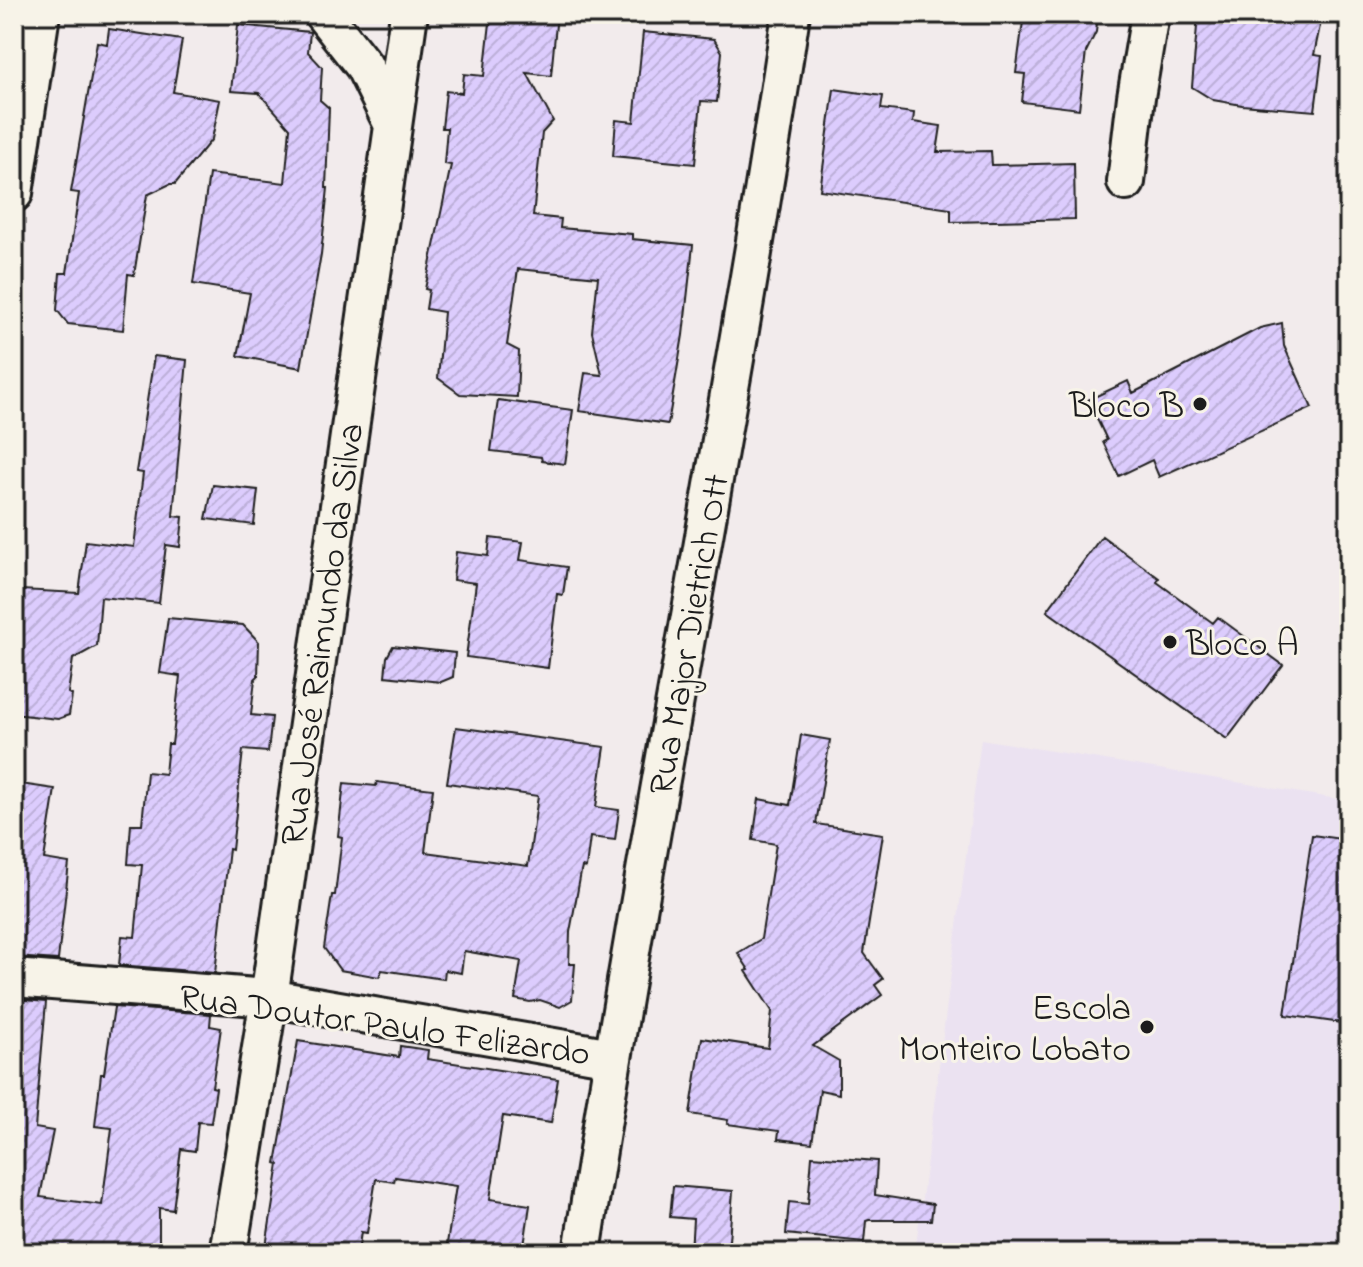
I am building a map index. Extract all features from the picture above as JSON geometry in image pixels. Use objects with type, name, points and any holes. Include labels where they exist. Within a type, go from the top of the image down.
[{"type":"street","points":[[14,193],[41,14]]},
{"type":"street","points":[[323,14],[364,66],[392,123]]},
{"type":"street","name":"Rua José Raimundo da Silva","points":[[228,1253],[269,998],[409,14]]},
{"type":"street","name":"Rua Major Dietrich Ott","points":[[582,1253],[612,1057],[760,219],[791,14]]},
{"type":"street","points":[[1126,182],[1150,14]]},
{"type":"street","name":"Rua Doutor Paulo Felizardo","points":[[14,978],[269,998],[612,1057]]},
{"type":"shaded area","name":"Escola Monteiro Lobato","points":[[981,739],[1349,801],[1349,1253],[915,1253]]},
{"type":"building","points":[[491,14],[557,14],[551,76],[527,73],[553,121],[542,133],[533,216],[561,219],[560,228],[632,234],[632,239],[693,245],[683,335],[668,424],[579,411],[585,373],[602,375],[592,332],[598,277],[518,269],[507,345],[519,351],[517,397],[460,394],[438,378],[444,312],[426,309],[429,290],[425,289],[451,165],[444,164],[447,128],[442,128],[446,91],[462,93],[464,74],[484,76]]},
{"type":"building","points":[[1024,14],[1098,14],[1096,32],[1086,52],[1079,109],[1022,102],[1025,74],[1016,73]]},
{"type":"building","points":[[1198,14],[1249,14],[1321,21],[1314,55],[1322,56],[1315,111],[1213,100],[1192,87]]},
{"type":"building","points":[[238,25],[310,32],[308,52],[322,67],[320,100],[329,108],[328,188],[321,254],[301,368],[238,356],[250,293],[193,284],[209,174],[285,183],[290,128],[259,93],[231,91]]},
{"type":"building","points":[[109,29],[182,40],[173,92],[220,100],[212,139],[175,184],[147,195],[134,275],[128,274],[123,330],[68,324],[57,310],[60,273],[67,273],[79,193],[71,192],[97,42],[107,44]]},
{"type":"building","points":[[643,32],[714,39],[722,52],[717,102],[701,101],[695,164],[613,156],[616,120],[634,122]]},
{"type":"building","points":[[834,89],[883,96],[881,109],[914,113],[913,122],[941,126],[937,152],[991,151],[992,165],[1074,163],[1075,219],[951,222],[951,209],[820,190]]},
{"type":"building","name":"Bloco B","points":[[1282,323],[1284,346],[1312,408],[1159,477],[1152,460],[1119,476],[1103,442],[1107,440],[1088,400],[1128,381],[1133,393],[1260,328]]},
{"type":"building","points":[[154,356],[187,360],[173,516],[183,517],[180,547],[166,545],[159,603],[101,597],[97,646],[73,659],[68,693],[72,695],[69,715],[58,719],[14,714],[14,623],[19,619],[21,590],[79,593],[86,541],[134,547],[143,473],[136,472]]},
{"type":"building","points":[[498,400],[573,410],[565,464],[542,461],[541,457],[491,451]]},
{"type":"building","points":[[213,485],[258,490],[254,525],[206,519]]},
{"type":"building","name":"Bloco A","points":[[1102,536],[1213,623],[1218,617],[1283,665],[1227,739],[1047,611]]},
{"type":"building","points":[[490,538],[523,542],[520,560],[567,567],[563,595],[557,594],[548,668],[466,657],[476,583],[453,580],[456,552],[488,556]]},
{"type":"building","points":[[168,618],[243,625],[259,642],[258,676],[255,679],[251,715],[272,717],[268,752],[243,750],[215,973],[119,965],[122,936],[135,937],[142,865],[128,864],[131,824],[142,824],[147,772],[165,774],[168,744],[172,744],[180,676],[160,673]]},
{"type":"building","points":[[393,646],[455,653],[453,677],[441,682],[385,676],[387,657]]},
{"type":"building","points":[[456,727],[605,747],[596,807],[619,810],[615,840],[590,837],[586,868],[582,867],[570,932],[569,964],[575,964],[572,1000],[560,1007],[540,1000],[515,999],[521,961],[464,951],[461,973],[445,970],[444,979],[382,970],[379,977],[340,970],[324,948],[332,895],[335,895],[344,783],[376,786],[377,782],[433,789],[425,852],[528,866],[538,796],[447,783]]},
{"type":"building","points":[[801,735],[830,740],[816,824],[883,834],[864,953],[883,979],[875,985],[882,995],[813,1046],[839,1061],[839,1094],[820,1090],[812,1143],[778,1139],[779,1131],[727,1124],[728,1120],[690,1114],[702,1038],[768,1048],[772,1011],[738,953],[761,939],[776,844],[753,840],[759,799],[790,805]]},
{"type":"building","points":[[14,783],[55,789],[44,859],[69,863],[58,960],[14,957]]},
{"type":"building","points":[[1312,835],[1349,840],[1349,1024],[1285,1015]]},
{"type":"building","points":[[14,999],[46,1002],[35,1128],[53,1131],[40,1197],[102,1205],[112,1128],[95,1126],[114,1007],[211,1014],[210,1026],[221,1028],[212,1087],[216,1088],[211,1123],[198,1122],[195,1151],[181,1149],[173,1210],[159,1208],[159,1253],[14,1253]]},
{"type":"building","points":[[298,1041],[399,1057],[400,1046],[428,1050],[427,1059],[558,1079],[551,1123],[503,1116],[490,1199],[530,1205],[523,1253],[446,1250],[456,1186],[395,1177],[394,1182],[376,1179],[367,1233],[361,1232],[358,1253],[265,1253],[279,1164],[276,1163]]},
{"type":"building","points":[[812,1156],[877,1161],[875,1195],[933,1204],[931,1220],[869,1220],[866,1221],[864,1242],[786,1234],[789,1202],[808,1204]]},
{"type":"building","points":[[673,1186],[733,1191],[728,1253],[691,1253],[693,1219],[670,1217]]},
{"type":"place","name":"Bloco B","points":[[1200,404]]},
{"type":"place","name":"Bloco A","points":[[1170,642]]},
{"type":"place","name":"Escola Monteiro Lobato","points":[[1147,1027]]}]
